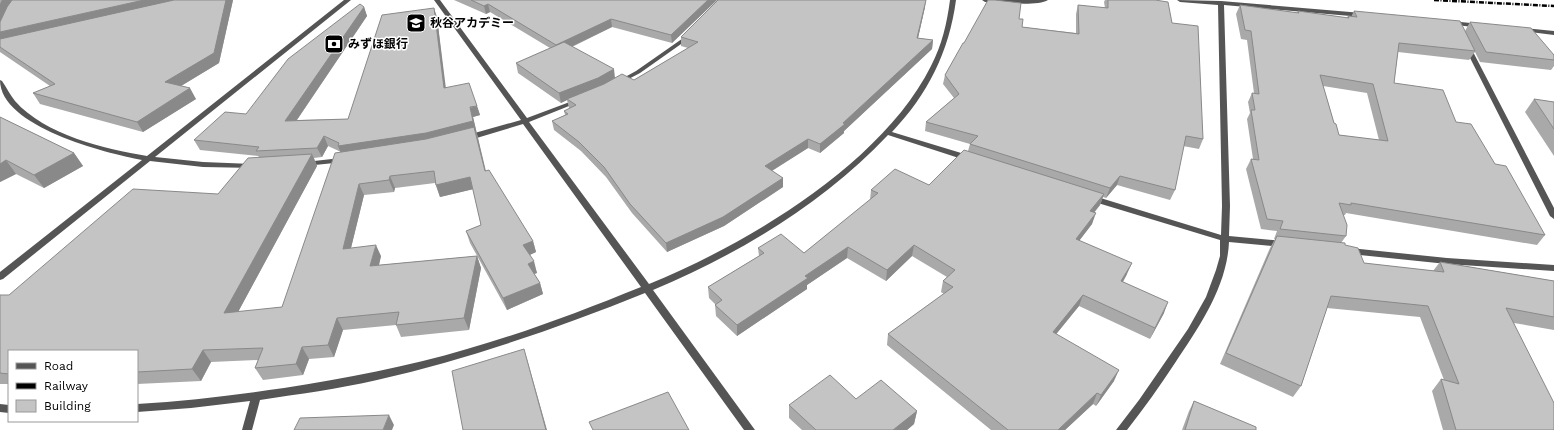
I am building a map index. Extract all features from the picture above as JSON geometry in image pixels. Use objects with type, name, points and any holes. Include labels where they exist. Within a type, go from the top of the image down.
[{"type":"street","points":[[0,277],[348,0]]},
{"type":"street","points":[[437,0],[750,430]]},
{"type":"street","points":[[138,408],[256,396],[376,376],[429,363],[531,333],[588,312],[647,289],[731,249],[767,228],[841,176],[888,132],[915,99],[934,66],[944,42],[953,0]]},
{"type":"street","points":[[985,0],[1029,2],[1045,0]]},
{"type":"street","points":[[1180,0],[1368,15]]},
{"type":"street","points":[[1121,430],[1143,403],[1191,332],[1210,297],[1220,270],[1226,239],[1221,3]]},
{"type":"street","points":[[1441,22],[1457,27],[1485,26]]},
{"type":"street","points":[[1516,30],[1554,33]]},
{"type":"street","points":[[610,86],[638,72],[694,32]]},
{"type":"street","points":[[1466,44],[1554,216]]},
{"type":"street","points":[[0,82],[7,95],[16,106],[30,118],[48,129],[72,139],[114,152],[148,159],[223,166],[257,166]]},
{"type":"street","points":[[460,139],[525,121],[582,99]]},
{"type":"street","points":[[888,132],[978,161]]},
{"type":"street","points":[[296,165],[348,160]]},
{"type":"street","points":[[1083,195],[1226,239],[1288,245]]},
{"type":"street","points":[[1344,250],[1447,261],[1554,268]]},
{"type":"street","points":[[247,430],[256,396]]},
{"type":"building","points":[[12,0],[144,0],[0,32],[0,22]]},
{"type":"building","points":[[174,0],[226,0],[214,53],[165,82],[190,88],[137,122],[33,93],[55,84],[0,47],[0,39]]},
{"type":"building","points":[[471,0],[708,0],[671,35],[611,19],[556,45],[488,4],[484,6]]},
{"type":"building","points":[[718,0],[926,0],[917,38],[933,40],[843,123],[845,124],[820,144],[808,139],[765,166],[783,178],[723,217],[666,243],[630,204],[604,167],[579,142],[552,121],[568,114],[564,111],[576,105],[567,99],[604,84],[622,74],[634,80],[698,42],[681,37]]},
{"type":"building","points":[[988,0],[1021,3],[1019,19],[1023,19],[1022,27],[1079,34],[1078,5],[1108,8],[1108,0],[1155,0],[1168,2],[1172,23],[1198,26],[1203,139],[1186,136],[1175,190],[1120,176],[1110,188],[970,144],[978,136],[926,122],[959,94],[945,75]]},
{"type":"building","points":[[360,4],[364,7],[285,121],[348,119],[382,15],[434,8],[444,88],[469,83],[477,106],[470,107],[473,121],[426,133],[338,146],[339,143],[324,136],[317,148],[256,151],[259,147],[194,140],[225,112],[246,114],[288,59]]},
{"type":"building","points":[[1240,5],[1349,18],[1348,16],[1357,17],[1354,11],[1460,21],[1475,51],[1399,43],[1394,83],[1443,90],[1456,122],[1471,124],[1495,164],[1506,166],[1545,235],[1351,203],[1351,205],[1339,203],[1347,225],[1346,236],[1280,229],[1283,221],[1267,219],[1251,159],[1259,160],[1251,110],[1255,110],[1252,93],[1259,94],[1251,31],[1245,30]],"holes":[[[1320,75],[1373,84],[1388,141],[1339,135]]]},
{"type":"building","points":[[1470,22],[1531,28],[1554,55],[1554,60],[1486,52]]},
{"type":"building","points":[[564,42],[614,69],[598,78],[559,93],[516,63]]},
{"type":"building","points":[[1534,99],[1554,102],[1554,129]]},
{"type":"building","points":[[0,117],[74,153],[34,175],[6,160],[0,164]]},
{"type":"building","points":[[474,127],[485,171],[489,170],[533,241],[523,245],[534,261],[528,264],[540,283],[503,298],[466,231],[481,225],[470,177],[436,185],[434,171],[390,176],[389,180],[359,184],[343,249],[376,245],[370,266],[477,256],[464,318],[396,325],[399,312],[337,318],[328,345],[302,347],[296,364],[255,368],[263,348],[203,350],[192,369],[138,372],[138,350],[8,350],[8,374],[0,373],[0,295],[9,295],[133,189],[218,194],[248,158],[312,154],[224,313],[282,307],[335,153],[426,139]]},
{"type":"building","points":[[964,150],[1104,194],[1090,211],[1096,213],[1076,239],[1132,263],[1121,281],[1168,302],[1155,328],[1083,295],[1053,332],[1119,370],[1101,395],[1097,393],[1058,430],[1008,430],[888,334],[953,287],[943,281],[955,270],[914,245],[887,270],[848,247],[805,276],[808,278],[737,325],[715,305],[722,300],[708,287],[764,253],[758,248],[781,234],[804,253],[878,193],[871,190],[895,169],[929,185]]},
{"type":"building","points":[[1277,236],[1345,243],[1345,245],[1358,248],[1364,263],[1444,272],[1440,262],[1554,281],[1554,317],[1506,308],[1554,403],[1554,430],[1456,430],[1441,379],[1459,384],[1428,306],[1331,296],[1301,386],[1226,353]]},
{"type":"building","points":[[524,349],[546,430],[463,430],[452,371]]},
{"type":"building","points":[[830,375],[856,399],[881,380],[917,411],[893,430],[816,430],[789,405]]},
{"type":"building","points":[[668,392],[689,430],[593,430],[589,422]]},
{"type":"building","points":[[1194,401],[1256,427],[1256,430],[1185,430]]},
{"type":"building","points":[[389,415],[383,430],[294,430],[300,418]]},
{"type":"railway","points":[[1434,0],[1554,6]]},
{"type":"place","name":"秋谷アカデミー","points":[[416,23]]},
{"type":"place","name":"みずほ銀行","points":[[334,44]]}]
